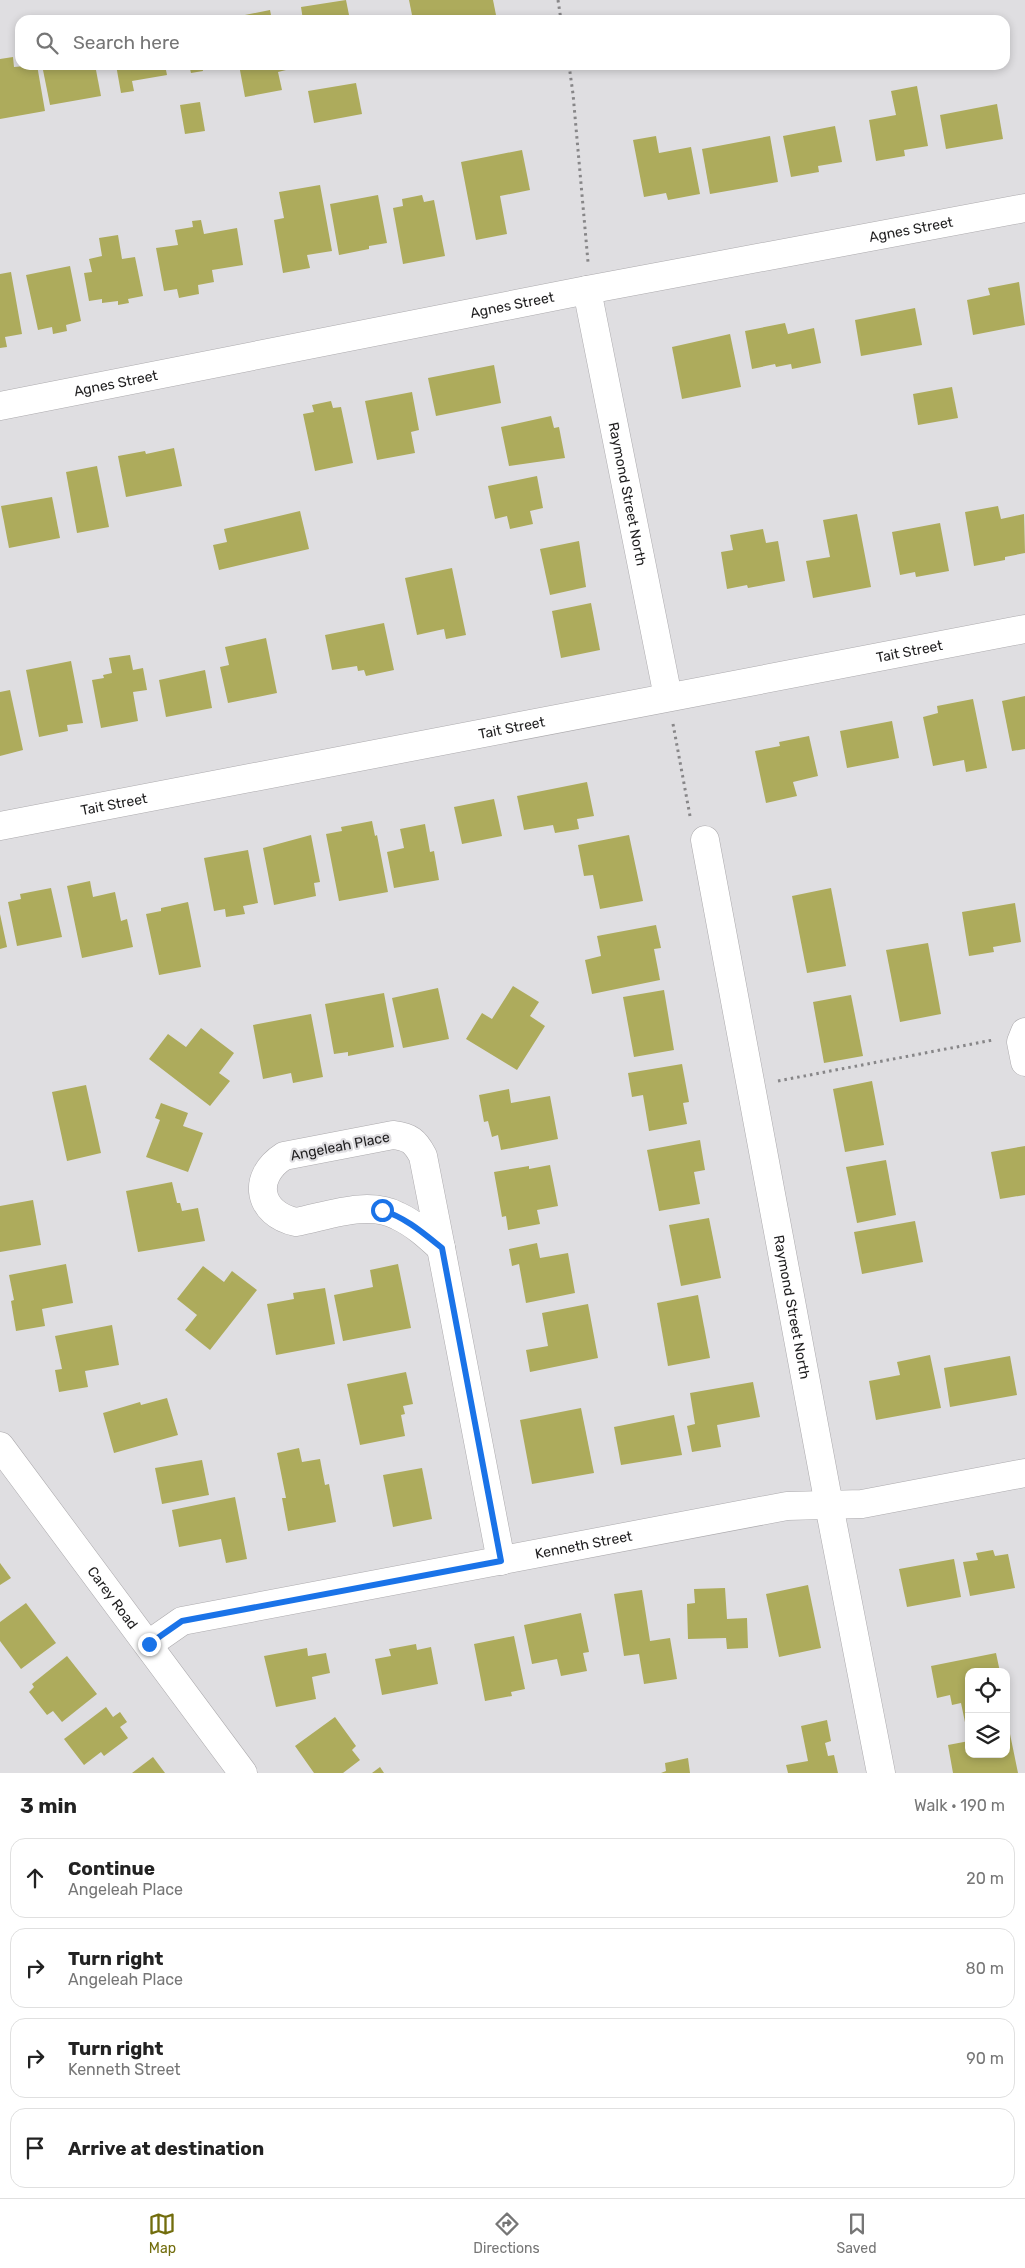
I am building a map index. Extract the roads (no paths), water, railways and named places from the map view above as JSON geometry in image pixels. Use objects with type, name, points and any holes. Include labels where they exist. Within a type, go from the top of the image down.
[{"type":"street","name":"Agnes Street","points":[[0,406],[587,290],[1025,208]]},
{"type":"street","name":"Raymond Street North","points":[[587,290],[668,696]]},
{"type":"street","name":"Tait Street","points":[[0,826],[668,696],[1025,629]]},
{"type":"street","name":"Raymond Street North","points":[[705,840],[829,1505],[882,1773]]},
{"type":"street","name":"Angeleah Place","points":[[442,1248],[415,1225],[397,1215],[382,1210],[366,1208],[296,1222],[285,1219],[275,1214],[267,1205],[263,1194],[263,1182],[267,1172],[274,1162],[284,1156],[393,1135],[408,1137],[417,1143],[423,1156],[442,1248],[501,1561]]},
{"type":"street","name":"Carey Road","points":[[0,1446],[243,1773]]},
{"type":"street","name":"Kenneth Street","points":[[149,1644],[182,1621],[787,1506],[862,1504],[1025,1473]]}]
